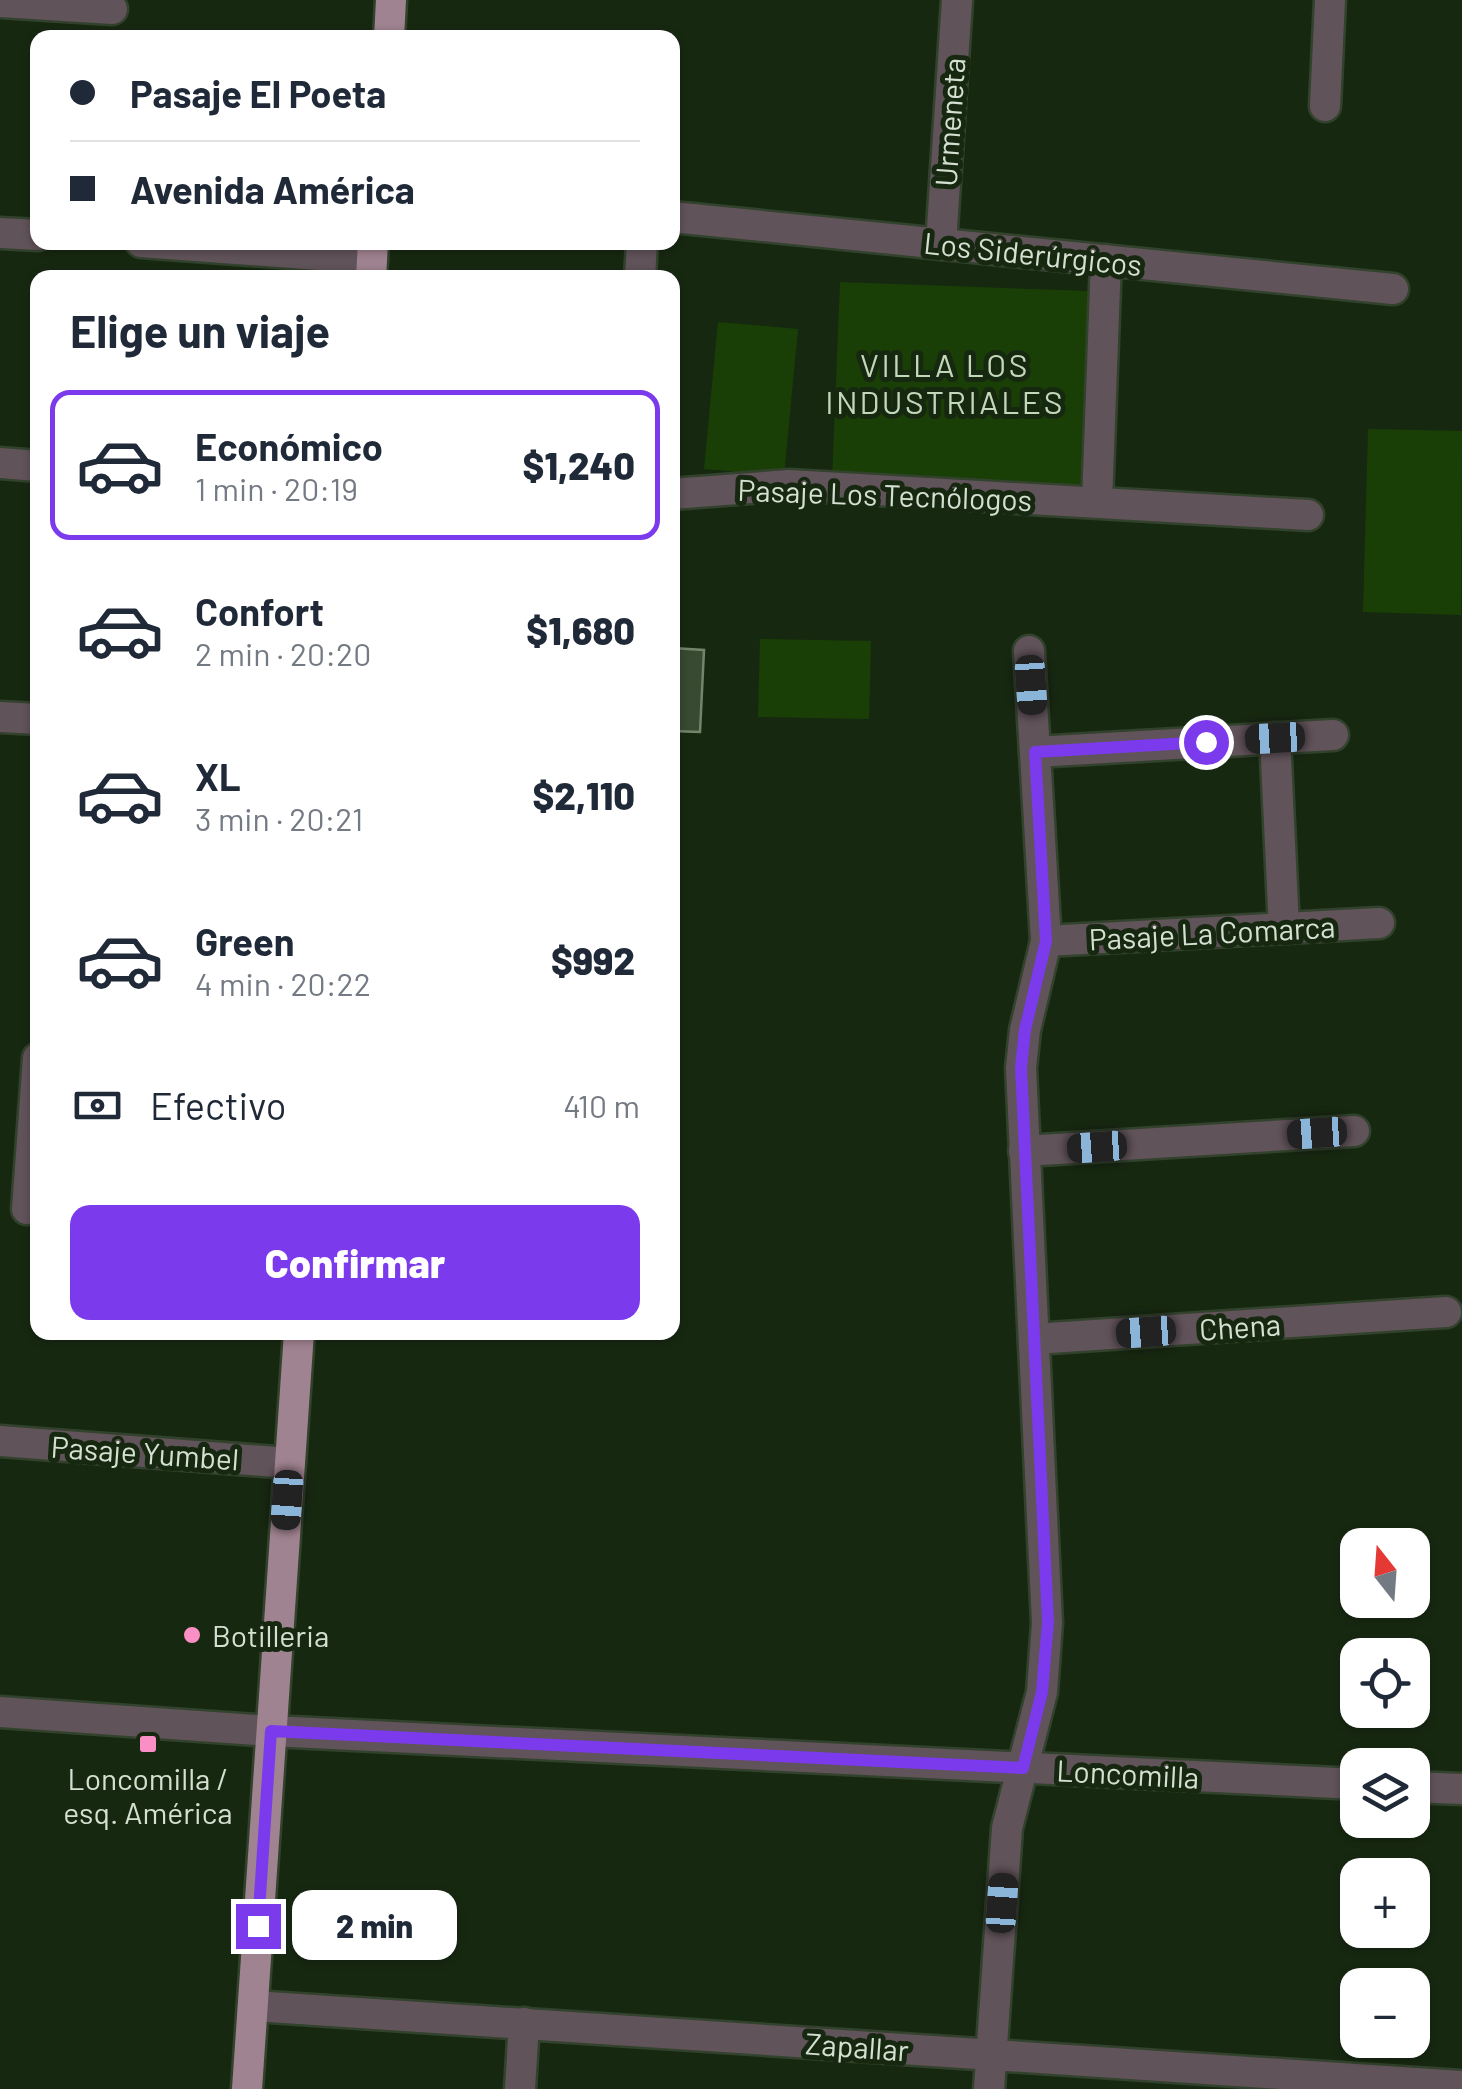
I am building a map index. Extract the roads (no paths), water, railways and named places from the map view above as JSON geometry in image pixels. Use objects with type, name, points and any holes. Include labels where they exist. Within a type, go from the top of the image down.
[{"type":"main road","points":[[389,30],[392,0]]},
{"type":"main road","points":[[247,2089],[298,1340]]},
{"type":"street","name":"Urmeneta","points":[[940,244],[957,0]]},
{"type":"street","points":[[1325,106],[1330,0]]},
{"type":"street","points":[[0,2],[112,15]]},
{"type":"street","name":"Los Siderúrgicos","points":[[680,217],[1393,289]]},
{"type":"street","points":[[0,233],[30,235]]},
{"type":"street","points":[[244,250],[372,260]]},
{"type":"street","points":[[1097,502],[1106,260]]},
{"type":"street","points":[[0,463],[30,465]]},
{"type":"street","name":"Pasaje Los Tecnólogos","points":[[680,493],[789,486],[1308,514]]},
{"type":"street","points":[[990,2089],[1006,1828],[1042,1692],[1048,1622],[1021,1068],[1025,1030],[1046,941],[1029,651]]},
{"type":"street","points":[[0,716],[30,718]]},
{"type":"street","points":[[1035,752],[1333,735]]},
{"type":"street","points":[[1275,738],[1284,928]]},
{"type":"street","name":"Pasaje La Comarca","points":[[1046,941],[1379,923]]},
{"type":"street","points":[[1024,1151],[1354,1131]]},
{"type":"street","points":[[22,1208],[30,1133]]},
{"type":"street","name":"Chena","points":[[1034,1339],[1446,1312]]},
{"type":"street","name":"Pasaje Yumbel","points":[[0,1441],[290,1463]]},
{"type":"street","name":"Loncomilla","points":[[0,1712],[271,1731],[1340,1783]]},
{"type":"street","points":[[1430,1788],[1462,1789]]},
{"type":"street","name":"Zapallar","points":[[253,2006],[992,2055],[1226,2080],[1462,2086]]},
{"type":"street","points":[[520,2089],[524,2024]]},
{"type":"place","name":"Botilleria","points":[[192,1635]]},
{"type":"place","name":"Loncomilla / esq. América","points":[[148,1744]]},
{"type":"district","name":"VILLA LOS INDUSTRIALES","points":[[945,382]]}]
